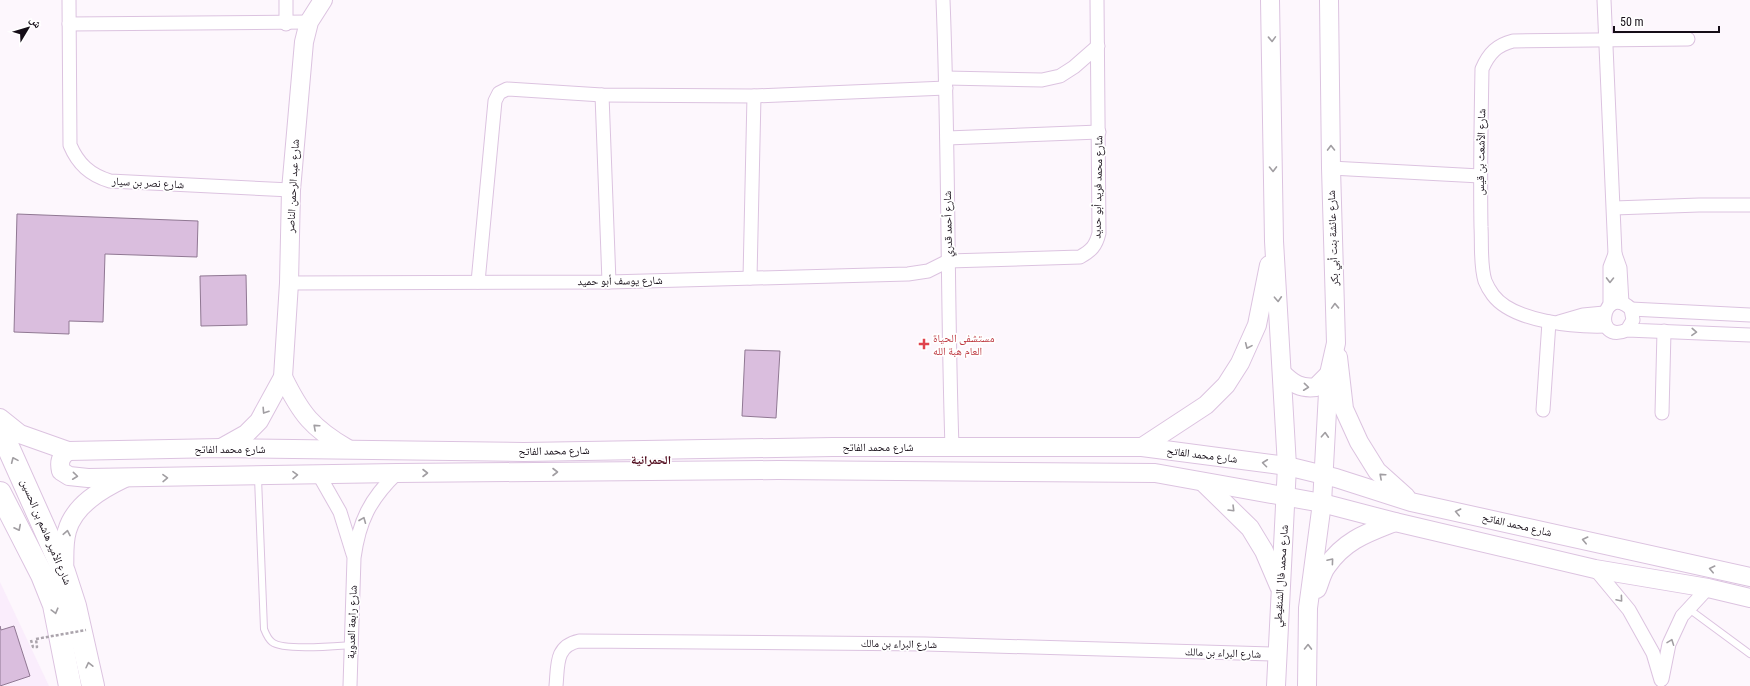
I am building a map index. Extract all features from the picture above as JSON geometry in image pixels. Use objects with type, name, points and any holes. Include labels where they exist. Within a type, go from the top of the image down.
[{"type":"highway","name":"شارع الأمير هاشم بن الحسين","points":[[0,429],[64,572],[75,606],[94,686]]},
{"type":"highway","name":"شارع الأمير هاشم بن الحسين","points":[[0,493],[42,575],[54,605],[70,686]]},
{"type":"main road","name":"شارع عبد الرحمن الناصر","points":[[221,448],[246,434],[259,421],[283,377],[289,283],[291,190],[304,42],[308,22],[323,0]]},
{"type":"main road","points":[[1270,0],[1274,241],[1287,466]]},
{"type":"main road","name":"شارع عائشة بنت أبي بكر","points":[[1323,474],[1329,374],[1336,343],[1331,168],[1329,0]]},
{"type":"main road","points":[[1330,31],[1339,0]]},
{"type":"main road","points":[[1142,447],[1206,405],[1226,385],[1240,363],[1257,324],[1274,241]]},
{"type":"main road","points":[[1336,343],[1344,409],[1359,442],[1377,471],[1411,502]]},
{"type":"main road","points":[[1282,373],[1289,380],[1306,389],[1316,388],[1329,374]]},
{"type":"main road","points":[[283,377],[296,403],[309,420],[327,437],[348,449]]},
{"type":"main road","name":"شارع محمد الفاتح","points":[[0,418],[20,434],[68,451],[221,448],[524,452],[832,447],[1142,447],[1287,466],[1323,474],[1411,502],[1750,577]]},
{"type":"main road","points":[[68,451],[61,457],[60,463],[61,471],[69,476],[126,478]]},
{"type":"main road","name":"شارع محمد فال الشنقيطي","points":[[1276,686],[1276,654],[1287,466]]},
{"type":"main road","name":"شارع محمد الفاتح","points":[[64,572],[66,532],[74,515],[83,505],[107,487],[126,478],[397,473],[770,470],[1147,473],[1322,503],[1395,522],[1595,569],[1708,588],[1750,598]]},
{"type":"main road","points":[[1307,686],[1308,608],[1322,503],[1323,474]]},
{"type":"main road","points":[[1203,482],[1250,528],[1264,551],[1280,591]]},
{"type":"main road","points":[[1308,608],[1326,567],[1344,546],[1367,533],[1395,522]]},
{"type":"street","name":"شارع نصر بن سيار","points":[[68,0],[70,145],[75,155],[85,168],[97,177],[110,181],[291,190]]},
{"type":"street","points":[[286,0],[286,24]]},
{"type":"street","name":"شارع أحمد قدري","points":[[943,0],[946,83],[952,447]]},
{"type":"street","name":"شارع محمد فريد أبو حديد","points":[[948,261],[1080,257],[1090,251],[1096,244],[1099,233],[1097,0]]},
{"type":"street","points":[[1604,0],[1604,40],[1614,208],[1615,254],[1620,268],[1615,311],[1611,330],[1616,332],[1627,330],[1750,335]]},
{"type":"street","points":[[69,24],[286,24],[308,22]]},
{"type":"street","name":"شارع الأشعث بن قيس","points":[[1554,322],[1516,313],[1504,306],[1493,295],[1485,281],[1483,266],[1480,176],[1482,69],[1486,58],[1493,50],[1503,44],[1514,41],[1688,39]]},
{"type":"street","points":[[478,282],[495,101],[499,93],[506,89],[602,95],[754,96],[946,83],[1042,80],[1060,76],[1074,67],[1098,46]]},
{"type":"street","points":[[602,95],[609,282]]},
{"type":"street","points":[[750,278],[754,96]]},
{"type":"street","points":[[947,138],[1099,132]]},
{"type":"street","points":[[1331,168],[1480,176]]},
{"type":"street","points":[[1614,208],[1750,205]]},
{"type":"street","name":"شارع يوسف أبو حميد","points":[[289,283],[609,282],[908,274],[928,271],[948,261]]},
{"type":"street","points":[[1615,311],[1633,320],[1627,330]]},
{"type":"street","points":[[1544,410],[1554,322],[1582,315],[1615,311],[1750,315]]},
{"type":"street","points":[[1662,413],[1664,331]]},
{"type":"street","name":"شارع رابعة العدوية","points":[[350,686],[354,558],[357,538],[371,502],[383,486],[397,473]]},
{"type":"street","name":"شارع رابعة العدوية","points":[[319,475],[340,512],[354,558]]},
{"type":"street","points":[[1595,569],[1629,610],[1653,653],[1661,683]]},
{"type":"street","points":[[1661,683],[1669,644],[1682,616],[1708,588]]},
{"type":"street","name":"شارع البراء بن مالك","points":[[556,686],[559,657],[564,648],[571,643],[579,641],[925,644],[1276,654]]},
{"type":"lane","points":[[258,476],[264,629],[267,637],[273,644],[297,647],[351,645]]},
{"type":"lane","points":[[1689,609],[1750,654]]},
{"type":"path","points":[[31,640],[33,647],[37,647],[36,639],[86,630]]},
{"type":"shaded area","points":[[0,582],[49,686],[0,686]]},
{"type":"building","points":[[17,214],[198,221],[197,257],[105,254],[103,322],[69,321],[69,334],[14,332]]},
{"type":"building","points":[[246,275],[247,325],[201,326],[200,276]]},
{"type":"building","points":[[745,350],[780,351],[776,418],[742,416]]},
{"type":"building","points":[[0,626],[1,630],[14,626],[30,676],[0,686]]},
{"type":"place","name":"مستشفى الحياة العام هبة الله","points":[[924,344]]},
{"type":"district","name":"الحمرانية","points":[[651,460]]}]
